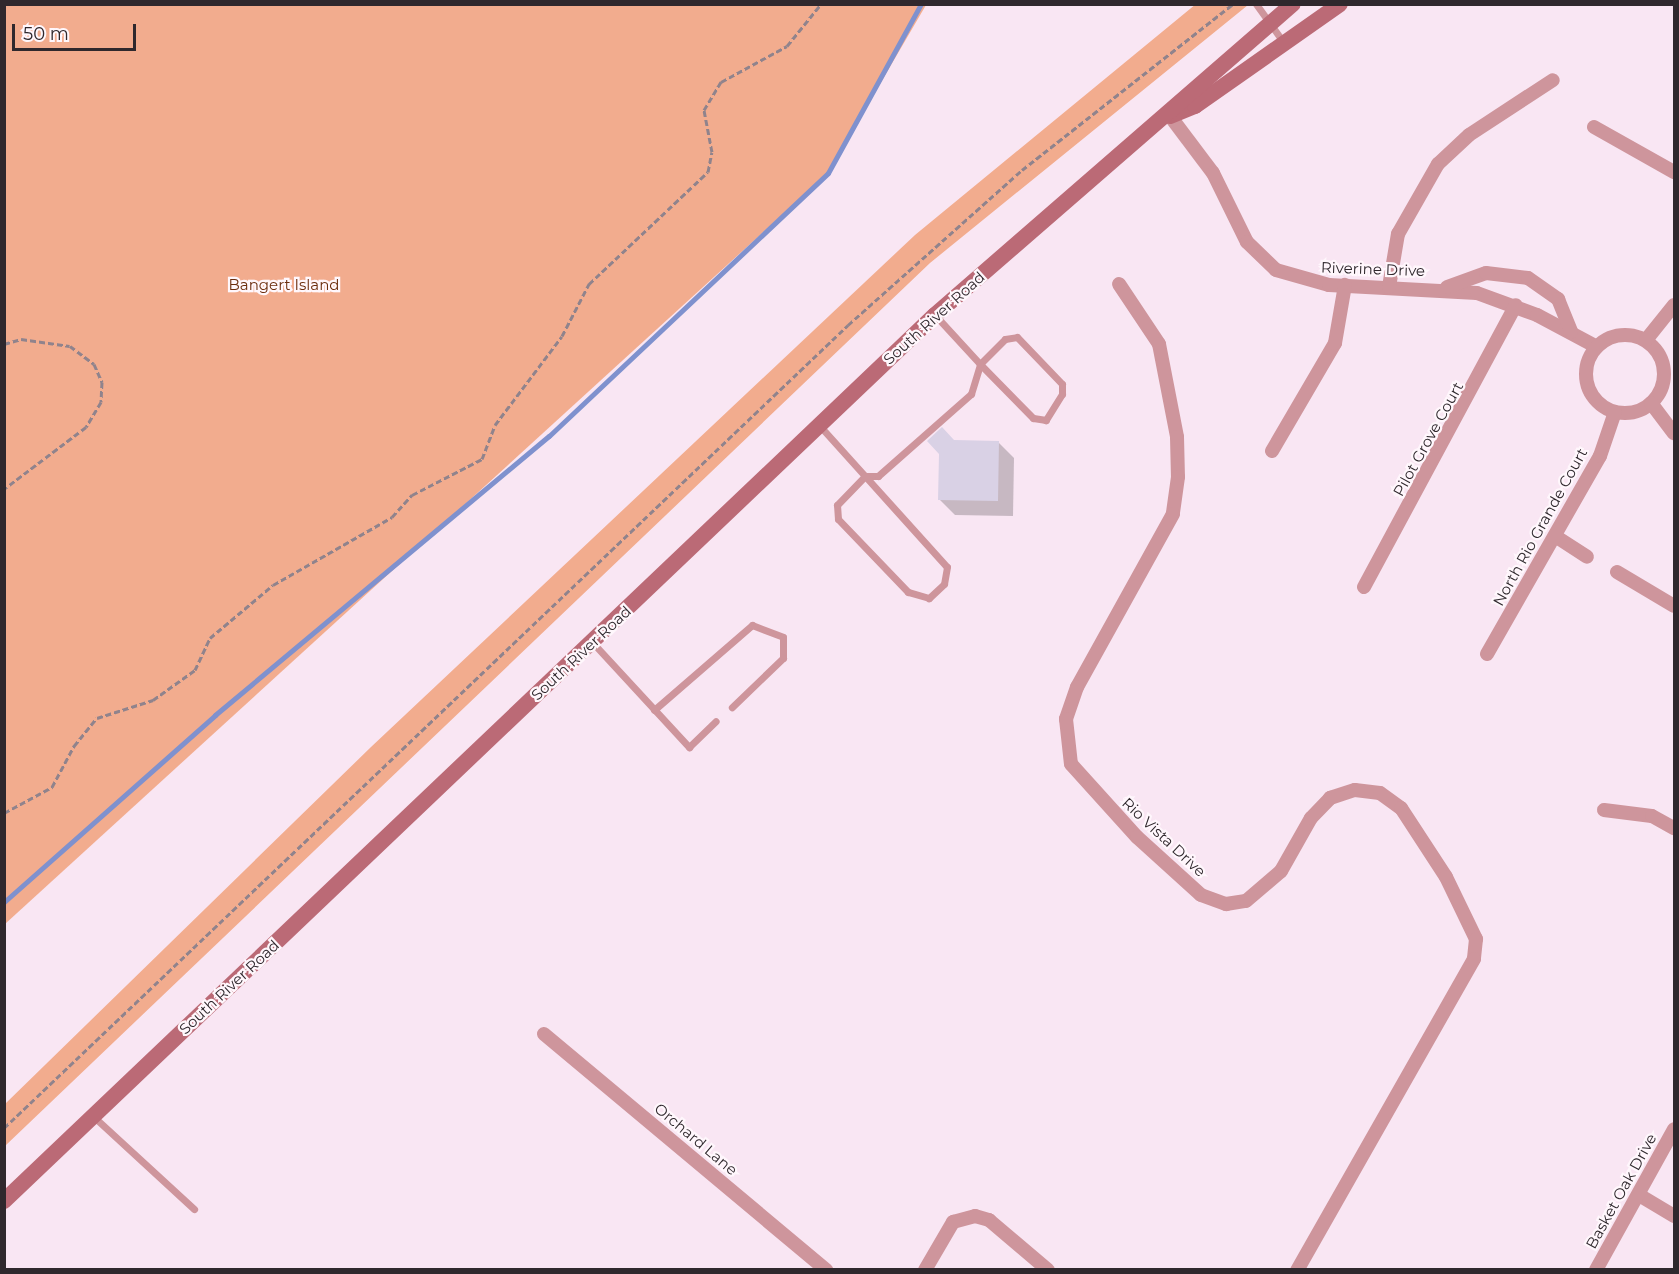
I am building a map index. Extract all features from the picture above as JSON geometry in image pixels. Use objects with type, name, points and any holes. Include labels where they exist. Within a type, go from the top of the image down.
[{"type":"main road","name":"South River Road","points":[[4,1201],[92,1115],[593,643],[935,315],[1170,116],[1186,93],[1293,4]]},
{"type":"main road","points":[[1271,24],[1304,4]]},
{"type":"main road","name":"South River Road","points":[[1170,116],[1195,106],[1335,8],[1352,4]]},
{"type":"street","points":[[1389,287],[1398,234],[1438,164],[1469,135],[1553,80]]},
{"type":"street","name":"Riverine Drive","points":[[1170,116],[1204,159],[1247,242],[1265,261],[1287,276],[1345,285],[1444,289],[1516,305],[1597,347]]},
{"type":"street","points":[[1594,127],[1674,172]]},
{"type":"street","name":"Riverine Drive","points":[[1444,289],[1486,273],[1528,278],[1553,293],[1571,332]]},
{"type":"street","name":"Rio Vista Drive","points":[[1119,284],[1159,344],[1177,437],[1179,477],[1173,514],[1077,687],[1066,719],[1071,764],[1137,837],[1192,887],[1227,904],[1246,901],[1281,872],[1311,818],[1330,798],[1355,790],[1380,793],[1401,808],[1440,867],[1476,939],[1474,958],[1297,1269]]},
{"type":"street","points":[[1272,451],[1335,343],[1345,285]]},
{"type":"street","name":"Pilot Grove Court","points":[[1365,587],[1516,305]]},
{"type":"street","points":[[1646,340],[1674,305]]},
{"type":"street","points":[[1621,336],[1646,340],[1658,352],[1664,370],[1651,403],[1636,412],[1615,412],[1597,402],[1587,385],[1587,364],[1597,347],[1621,336]]},
{"type":"street","points":[[1651,403],[1674,433]]},
{"type":"street","name":"North Rio Grande Court","points":[[1487,654],[1600,456],[1615,412]]},
{"type":"street","points":[[1555,536],[1587,557]]},
{"type":"street","points":[[1617,572],[1674,606]]},
{"type":"street","points":[[1604,810],[1652,816],[1674,828]]},
{"type":"street","name":"Orchard Lane","points":[[544,1034],[826,1269]]},
{"type":"street","name":"Basket Oak Drive","points":[[1596,1269],[1674,1129]]},
{"type":"street","points":[[1639,1195],[1674,1216]]},
{"type":"street","points":[[925,1269],[953,1222],[975,1216],[989,1220],[1048,1269]]},
{"type":"lane","points":[[1256,4],[1284,43]]},
{"type":"lane","points":[[819,425],[865,476],[947,567],[944,584],[928,598],[908,592],[838,519],[837,505],[865,476],[887,472],[971,394],[980,364],[1005,339],[1017,337],[1059,380],[1062,394],[1046,420],[1038,420],[980,364],[935,315]]},
{"type":"lane","points":[[654,710],[752,625],[783,637],[783,658],[732,707]]},
{"type":"lane","points":[[593,643],[688,747],[717,721]]},
{"type":"lane","points":[[92,1115],[194,1209]]},
{"type":"path","points":[[4,813],[52,788],[74,746],[98,718],[153,700],[195,670],[210,638],[273,585],[392,517],[412,495],[482,459],[495,425],[562,336],[589,284],[708,172],[712,152],[704,110],[721,82],[786,46],[821,4]]},
{"type":"path","points":[[4,1128],[848,325],[1022,170],[1233,4]]},
{"type":"path","points":[[4,344],[21,339],[70,346],[94,364],[102,382],[101,402],[86,427],[4,489]]},
{"type":"green space","name":"Bangert Island","points":[[5,4],[926,5],[828,173],[5,924]]},
{"type":"green space","points":[[1196,4],[1248,5],[930,263],[5,1146],[5,1104],[371,747],[915,235]]},
{"type":"building","points":[[942,427],[954,440],[999,441],[998,501],[938,500],[939,454],[927,441]]},
{"type":"waterway","points":[[4,902],[215,715],[549,436],[828,173],[921,4]]}]
